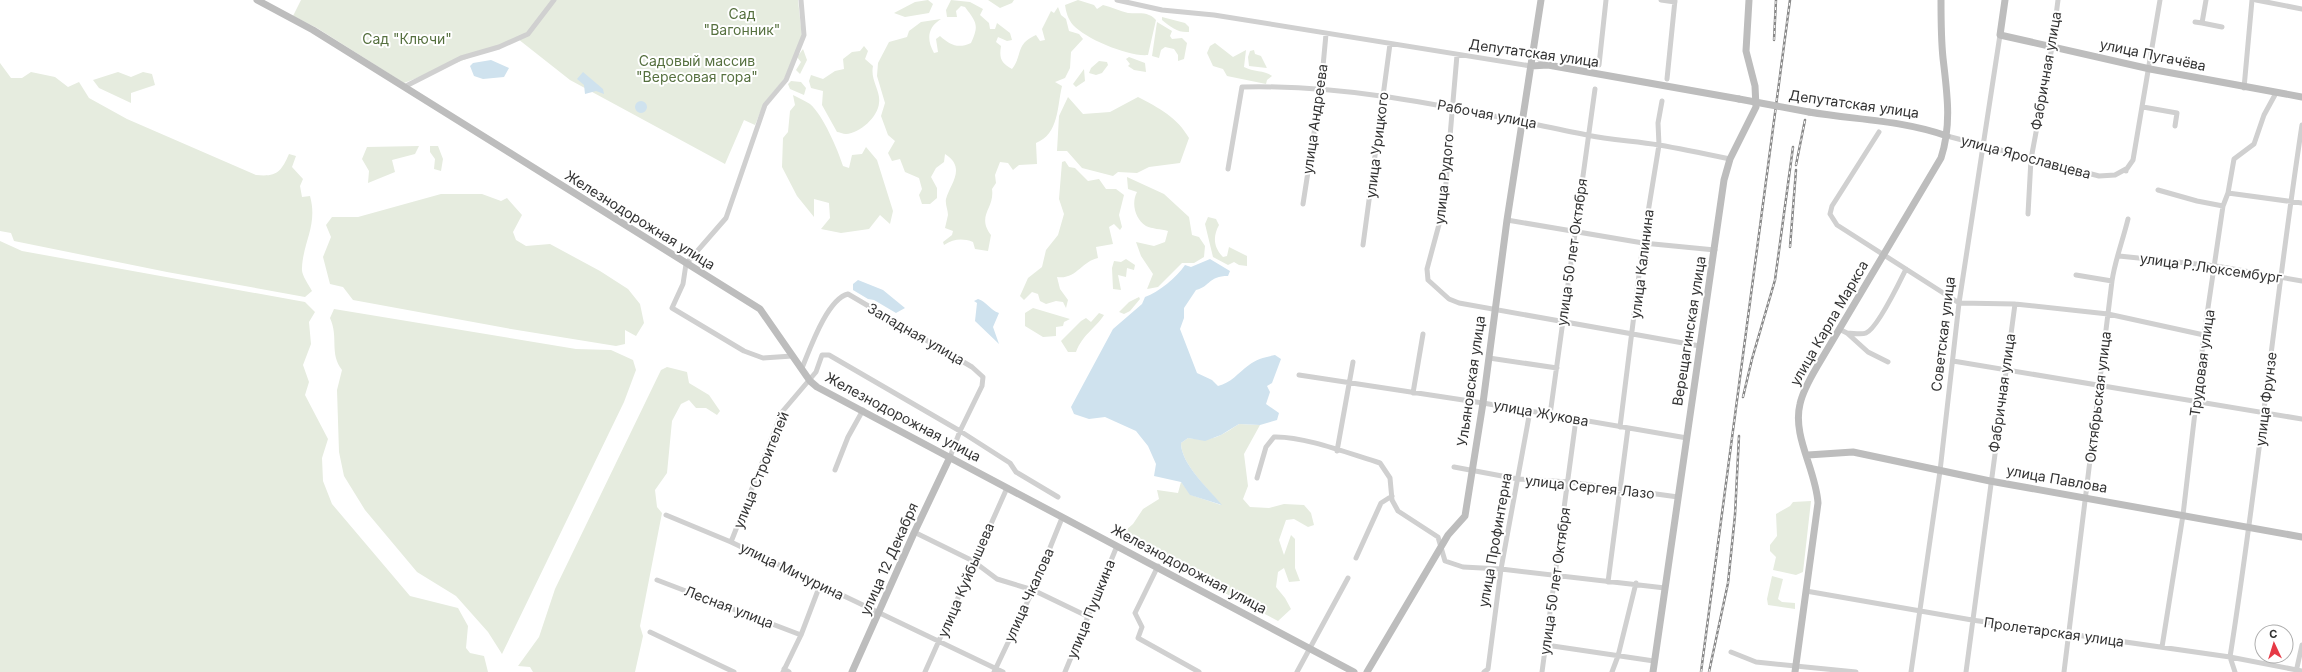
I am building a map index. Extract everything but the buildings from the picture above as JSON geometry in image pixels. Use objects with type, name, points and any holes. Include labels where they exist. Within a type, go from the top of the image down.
[{"type":"street","name":"Железнодорожная улица","points":[[257,0],[313,30],[760,309],[810,381],[1062,518],[1158,566],[1354,672]]},
{"type":"street","points":[[404,87],[461,58],[499,48],[528,34],[554,0]]},
{"type":"street","points":[[792,356],[764,358],[744,351],[672,308],[683,284],[686,264],[726,218],[765,105],[786,80],[804,35],[801,0]]},
{"type":"street","name":"Депутатская улица","points":[[1117,0],[1168,10],[1214,15],[1457,55],[1531,66],[1548,65],[1809,112],[1903,124],[1947,136]]},
{"type":"street","points":[[1531,66],[1541,0]]},
{"type":"street","points":[[1599,65],[1606,0]]},
{"type":"street","points":[[1661,0],[1675,1],[1667,79]]},
{"type":"street","name":"Верещагинская улица","points":[[1652,672],[1715,250],[1722,192],[1730,159],[1756,107],[1755,86],[1746,51],[1749,0]]},
{"type":"street","name":"улица Карла Маркса","points":[[1795,669],[1818,503],[1816,483],[1799,428],[1799,405],[1805,387],[1941,158],[1947,136],[1949,108],[1942,41],[1941,0]]},
{"type":"street","name":"Советская улица","points":[[1911,672],[1940,471],[1959,303],[1985,145],[2005,0]]},
{"type":"street","name":"Фабричная улица","points":[[2028,214],[2030,159],[2052,47],[2058,0]]},
{"type":"street","points":[[2160,0],[2143,107],[2177,114],[2175,126]]},
{"type":"street","points":[[2202,23],[2206,0]]},
{"type":"street","points":[[2244,88],[2252,0]]},
{"type":"street","points":[[2256,0],[2302,9]]},
{"type":"street","points":[[2195,22],[2222,27]]},
{"type":"street","name":"улица Андреева","points":[[1303,204],[1321,88],[1326,34]]},
{"type":"street","name":"улица Пугачёва","points":[[2000,35],[2244,88],[2302,97]]},
{"type":"street","name":"улица Урицкого","points":[[1363,245],[1390,44]]},
{"type":"street","points":[[1533,50],[1539,60],[1548,65]]},
{"type":"street","name":"улица Рудого","points":[[1457,55],[1451,106],[1444,206],[1426,277],[1453,301],[1495,309]]},
{"type":"street","name":"Ульяновская улица","points":[[1366,672],[1441,550],[1448,535],[1465,516],[1483,403],[1507,220],[1531,66]]},
{"type":"street","name":"Рабочая улица","points":[[1228,169],[1242,87],[1321,88],[1382,95],[1451,106],[1588,135],[1659,145],[1730,159]]},
{"type":"street","name":"улица 50 лет Октября","points":[[1550,415],[1595,89]]},
{"type":"street","name":"Трудовая улица","points":[[2162,647],[2182,515],[2204,335],[2216,266],[2223,206],[2228,193],[2234,159],[2254,144],[2264,115],[2276,93]]},
{"type":"street","name":"улица Калинина","points":[[1620,427],[1633,333],[1643,243],[1659,145],[1658,123],[1662,101]]},
{"type":"street","name":"улица Ярославцева","points":[[1947,136],[2099,176],[2114,175],[2126,170],[2133,160],[2143,107]]},
{"type":"street","name":"улица Фрунзе","points":[[2235,672],[2230,657],[2250,527],[2282,277],[2290,202],[2302,125]]},
{"type":"street","points":[[1879,132],[1832,206],[1831,217],[1837,225],[1959,303],[2014,304],[2108,314],[2204,335]]},
{"type":"street","points":[[2158,190],[2197,201],[2223,206]]},
{"type":"street","points":[[2228,193],[2302,203]]},
{"type":"street","name":"Октябрьская улица","points":[[2064,672],[2087,497],[2112,281],[2115,262],[2119,256],[2128,219]]},
{"type":"street","points":[[1507,220],[1643,243],[1715,250]]},
{"type":"street","name":"улица Р.Люксембург","points":[[2119,256],[2216,266],[2302,281]]},
{"type":"street","points":[[1847,333],[1865,333],[1872,329],[1890,300],[1906,269]]},
{"type":"street","points":[[2076,275],[2112,281]]},
{"type":"street","name":"Западная улица","points":[[802,368],[817,331],[830,308],[842,295],[848,294],[972,367],[983,377],[982,386],[960,431]]},
{"type":"street","name":"Фабричная улица","points":[[1966,672],[2014,304]]},
{"type":"street","points":[[1495,309],[1700,346]]},
{"type":"street","points":[[1839,329],[1847,333],[1868,352],[1888,362]]},
{"type":"street","points":[[1413,393],[1423,334]]},
{"type":"street","points":[[810,381],[816,372],[822,355],[829,355],[960,431],[1010,463],[1016,472],[1058,497]]},
{"type":"street","points":[[1489,358],[1556,368]]},
{"type":"street","points":[[1953,361],[2005,371],[2302,419]]},
{"type":"street","points":[[1337,450],[1353,362]]},
{"type":"street","name":"улица Жукова","points":[[1299,374],[1483,403],[1687,438]]},
{"type":"street","name":"улица Строителей","points":[[732,542],[782,412],[810,381]]},
{"type":"street","points":[[835,470],[848,437],[863,410]]},
{"type":"street","name":"улица Профинтерна","points":[[1484,672],[1488,669],[1501,569],[1530,411]]},
{"type":"street","name":"улица 50 лет Октября","points":[[1542,672],[1576,419]]},
{"type":"street","points":[[1608,582],[1628,428]]},
{"type":"street","points":[[950,457],[960,431]]},
{"type":"street","points":[[1257,478],[1266,447],[1274,437],[1282,437],[1337,450],[1380,462],[1390,478],[1392,498],[1398,511],[1438,537],[1445,561],[1463,567],[1501,569],[1608,582],[1636,583],[1665,588]]},
{"type":"street","name":"улица Павлова","points":[[1808,455],[1853,452],[1990,481],[2087,497],[2302,537]]},
{"type":"street","name":"улица 12 Декабря","points":[[852,672],[879,614],[914,532],[950,457]]},
{"type":"street","name":"улица Сергея Лазо","points":[[1454,467],[1471,472],[1568,482],[1678,497]]},
{"type":"street","name":"улица Куйбышева","points":[[925,672],[940,642],[973,561],[1007,488]]},
{"type":"street","points":[[1356,558],[1381,503],[1392,498]]},
{"type":"street","name":"улица Мичурина","points":[[666,515],[732,542],[995,670],[1003,672]]},
{"type":"street","name":"улица Чкалова","points":[[995,670],[1033,590],[1062,518]]},
{"type":"street","points":[[914,532],[973,561],[998,579],[1033,590],[1089,617]]},
{"type":"street","name":"улица Пушкина","points":[[1065,672],[1089,617],[1117,546]]},
{"type":"street","points":[[1158,566],[1135,613],[1142,627],[1138,638],[1199,672]]},
{"type":"street","points":[[1297,672],[1348,578]]},
{"type":"street","name":"Лесная улица","points":[[657,580],[801,635]]},
{"type":"street","points":[[1612,672],[1618,656],[1636,583]]},
{"type":"street","points":[[789,672],[783,671],[801,635],[820,585]]},
{"type":"street","name":"Пролетарская улица","points":[[1806,591],[1972,620],[2230,657],[2302,671]]},
{"type":"street","points":[[650,632],[734,672]]},
{"type":"street","points":[[1546,645],[1654,661]]},
{"type":"street","points":[[2296,671],[2302,645]]},
{"type":"street","points":[[1731,652],[1751,661],[1795,669],[1856,672]]},
{"type":"green space","name":"Садовый массив \"Вересовая гора\"","points":[[301,0],[798,0],[802,36],[784,79],[764,103],[755,125],[744,120],[725,164],[570,80],[518,39],[404,83],[317,28],[293,16]]},
{"type":"green space","points":[[928,0],[933,4],[929,13],[905,17],[894,13],[915,2]]},
{"type":"green space","points":[[951,0],[970,2],[983,9],[980,15],[989,23],[990,29],[995,29],[997,23],[1010,33],[1012,40],[1007,41],[998,37],[996,42],[1001,46],[1000,54],[1003,62],[1012,69],[1022,46],[1029,38],[1036,35],[1040,41],[1045,40],[1042,29],[1051,11],[1054,13],[1058,7],[1061,15],[1066,19],[1069,31],[1079,34],[1083,39],[1071,52],[1070,68],[1065,78],[1055,82],[1062,86],[1058,111],[1053,127],[1049,133],[1044,139],[1036,143],[1037,164],[1019,165],[1013,170],[1008,163],[1000,162],[995,175],[996,183],[992,189],[991,202],[985,222],[991,235],[988,251],[975,249],[973,242],[965,240],[955,240],[944,245],[943,242],[952,235],[953,231],[945,228],[948,215],[946,199],[955,176],[955,165],[952,159],[945,154],[944,162],[936,168],[931,177],[937,188],[937,198],[930,204],[922,204],[919,195],[922,189],[919,178],[905,172],[900,159],[892,161],[888,153],[895,141],[888,135],[881,116],[885,103],[877,76],[878,63],[889,42],[907,37],[909,31],[921,22],[941,19],[933,26],[929,38],[931,48],[934,53],[938,52],[936,39],[940,36],[947,42],[958,46],[971,43],[976,24],[965,7],[961,6],[956,11],[957,17],[947,17],[946,10]]},
{"type":"green space","points":[[988,0],[1014,0],[1012,3],[1000,8]]},
{"type":"green space","points":[[1078,0],[1094,5],[1097,9],[1103,5],[1128,13],[1150,15],[1153,17],[1156,20],[1148,55],[1140,55],[1119,50],[1097,41],[1079,30],[1070,20],[1065,5]]},
{"type":"green space","points":[[1162,17],[1185,23],[1189,27],[1189,32],[1181,32],[1175,29],[1162,20]]},
{"type":"green space","points":[[1157,22],[1172,31],[1170,36],[1172,39],[1182,38],[1187,43],[1184,59],[1178,61],[1178,55],[1174,49],[1165,47],[1161,50],[1159,58],[1152,56]]},
{"type":"green space","points":[[1215,43],[1233,57],[1246,50],[1244,67],[1272,76],[1267,80],[1266,84],[1227,76],[1223,69],[1213,66],[1207,53],[1210,46]]},
{"type":"green space","points":[[864,46],[868,51],[865,59],[873,66],[872,71],[879,99],[878,108],[872,119],[857,131],[846,134],[837,132],[822,105],[823,91],[811,88],[809,81],[811,75],[823,79],[835,71],[844,69],[843,59],[852,52],[860,51]]},
{"type":"green space","points":[[803,49],[807,60],[800,74],[796,70],[801,62],[797,57]]},
{"type":"green space","points":[[1254,50],[1255,54],[1261,56],[1267,68],[1249,66],[1248,57],[1250,51]]},
{"type":"green space","points":[[1129,57],[1145,63],[1146,72],[1134,70],[1128,66],[1130,64],[1126,59]]},
{"type":"green space","points":[[1099,61],[1107,62],[1108,65],[1102,73],[1096,75],[1089,73],[1091,68]]},
{"type":"green space","points":[[0,63],[11,78],[22,78],[31,72],[55,77],[68,87],[79,82],[89,98],[127,119],[256,175],[274,174],[281,169],[289,154],[296,156],[292,167],[303,179],[300,186],[302,197],[310,196],[312,206],[311,225],[303,259],[302,271],[312,291],[305,297],[167,272],[14,241],[11,233],[0,231]]},
{"type":"green space","points":[[1084,69],[1085,81],[1076,87],[1073,84]]},
{"type":"green space","points":[[118,72],[131,77],[143,72],[152,74],[155,85],[131,93],[131,103],[99,88],[93,80]]},
{"type":"green space","points":[[791,81],[801,82],[806,88],[804,95],[790,89],[788,84]]},
{"type":"green space","points":[[793,95],[810,104],[820,116],[834,142],[843,166],[849,168],[852,155],[862,154],[866,147],[877,160],[893,211],[890,224],[880,215],[869,229],[841,233],[821,229],[830,218],[829,203],[814,199],[814,217],[797,196],[782,167],[783,138],[788,132],[790,111],[795,105]]},
{"type":"green space","points":[[1068,97],[1083,114],[1110,112],[1138,97],[1153,105],[1179,124],[1189,138],[1180,163],[1149,167],[1137,173],[1118,172],[1113,176],[1082,168],[1067,151],[1057,151],[1059,116]]},
{"type":"green space","points":[[419,146],[415,154],[392,160],[395,172],[368,183],[369,171],[362,159],[367,147]]},
{"type":"green space","points":[[430,146],[438,146],[443,159],[441,171],[434,169],[435,159],[430,152]]},
{"type":"green space","points":[[1065,161],[1069,167],[1075,168],[1088,181],[1099,179],[1106,189],[1116,189],[1124,195],[1119,215],[1122,227],[1120,230],[1114,224],[1109,227],[1113,244],[1096,247],[1098,258],[1092,260],[1069,276],[1057,277],[1060,289],[1068,300],[1066,308],[1063,302],[1056,301],[1046,304],[1040,301],[1038,294],[1032,292],[1024,300],[1020,296],[1028,278],[1042,267],[1046,250],[1058,235],[1064,214],[1059,199],[1062,162]]},
{"type":"green space","points":[[1127,177],[1164,194],[1189,217],[1192,235],[1199,237],[1205,246],[1204,257],[1194,263],[1182,263],[1158,287],[1147,289],[1153,274],[1141,256],[1136,242],[1154,246],[1165,242],[1168,231],[1148,227],[1142,223],[1134,206],[1137,192],[1128,189]]},
{"type":"green space","points":[[441,194],[482,194],[501,201],[507,198],[522,215],[513,232],[516,240],[526,246],[550,244],[600,271],[628,289],[640,304],[644,323],[636,336],[625,330],[625,344],[616,346],[511,329],[353,300],[343,287],[330,284],[323,257],[331,237],[326,225],[332,217],[358,217]]},
{"type":"green space","points":[[1208,217],[1216,219],[1219,225],[1215,241],[1217,249],[1223,257],[1227,256],[1229,247],[1247,256],[1247,266],[1239,265],[1234,262],[1228,265],[1213,257],[1205,224]]},
{"type":"green space","points":[[0,241],[22,251],[305,302],[315,312],[309,322],[311,344],[303,365],[309,382],[305,395],[328,439],[322,458],[323,481],[332,504],[410,596],[458,608],[468,626],[466,648],[470,653],[484,656],[488,672],[0,672]]},
{"type":"green space","points":[[1126,259],[1135,265],[1134,270],[1127,268],[1126,277],[1118,275],[1121,290],[1113,289],[1112,268],[1114,261],[1121,262]]},
{"type":"green space","points":[[1139,297],[1140,299],[1130,311],[1124,314],[1119,312],[1129,302]]},
{"type":"green space","points":[[1033,308],[1070,319],[1064,322],[1063,326],[1056,327],[1056,336],[1043,337],[1025,326],[1025,313]]},
{"type":"green space","points":[[334,309],[576,349],[611,350],[633,360],[636,370],[624,402],[502,654],[488,632],[456,596],[417,572],[365,510],[344,476],[339,452],[337,390],[342,370],[336,358],[333,325],[330,318]]},
{"type":"green space","points":[[1099,313],[1104,315],[1085,336],[1076,352],[1068,352],[1061,341],[1081,321],[1086,318],[1091,322]]},
{"type":"green space","points":[[667,367],[687,372],[689,383],[709,395],[720,411],[717,415],[706,408],[696,408],[689,400],[681,404],[672,421],[667,473],[655,490],[657,507],[662,513],[640,626],[643,636],[635,672],[533,672],[530,667],[518,666],[539,637],[555,589],[661,370]]},
{"type":"green space","points":[[1239,424],[1260,425],[1244,454],[1248,486],[1243,499],[1250,507],[1269,508],[1284,504],[1304,505],[1311,513],[1314,525],[1308,527],[1294,519],[1286,520],[1279,540],[1284,555],[1291,535],[1295,539],[1295,568],[1300,581],[1289,582],[1284,568],[1278,572],[1276,587],[1285,598],[1291,609],[1278,621],[1118,537],[1133,524],[1143,509],[1159,499],[1157,490],[1178,493],[1181,482],[1191,495],[1221,505],[1190,467],[1182,451],[1181,443],[1188,438],[1209,439],[1226,432]]},
{"type":"green space","points":[[1811,501],[1803,572],[1796,575],[1773,570],[1776,557],[1770,551],[1770,545],[1777,536],[1776,514],[1790,506],[1793,502]]},
{"type":"green space","points":[[1772,576],[1783,579],[1778,599],[1782,602],[1795,603],[1795,609],[1768,605],[1767,599]]},
{"type":"water","points":[[491,60],[509,68],[504,77],[483,79],[474,76],[470,66],[473,63]]},
{"type":"water","points":[[583,72],[603,89],[604,94],[596,91],[585,94],[584,85],[577,79]]},
{"type":"water","points":[[639,101],[643,101],[647,107],[643,113],[639,113],[635,109],[635,105]]},
{"type":"water","points":[[1210,259],[1230,271],[1228,276],[1221,276],[1213,279],[1205,286],[1196,290],[1184,308],[1184,318],[1180,329],[1197,373],[1212,380],[1218,386],[1223,385],[1252,363],[1265,357],[1275,355],[1281,359],[1272,383],[1267,386],[1270,392],[1266,404],[1279,413],[1277,420],[1260,425],[1239,424],[1221,435],[1205,441],[1188,438],[1181,443],[1185,459],[1190,467],[1196,476],[1222,505],[1190,495],[1181,482],[1154,476],[1156,464],[1148,446],[1136,431],[1105,417],[1089,419],[1074,414],[1071,407],[1113,329],[1142,304],[1145,297],[1156,292],[1167,284],[1185,265],[1191,267]]},
{"type":"water","points":[[858,280],[883,290],[905,308],[896,313],[874,300],[868,299],[853,290],[853,284]]},
{"type":"water","points":[[978,299],[999,313],[993,327],[999,344],[975,321],[977,303],[974,301]]},
{"type":"railway","points":[[1774,40],[1776,0]]},
{"type":"railway","points":[[1701,672],[1790,0]]},
{"type":"railway","points":[[1796,165],[1805,120]]},
{"type":"railway","points":[[1743,397],[1752,359],[1775,280],[1793,147]]},
{"type":"railway","points":[[1790,247],[1796,170]]},
{"type":"railway","points":[[1709,672],[1728,583],[1735,515],[1739,436]]},
{"type":"park label","name":"Сад \"Вагонник\"","points":[[742,22]]},
{"type":"park label","name":"Сад \"Ключи\"","points":[[407,39]]}]
